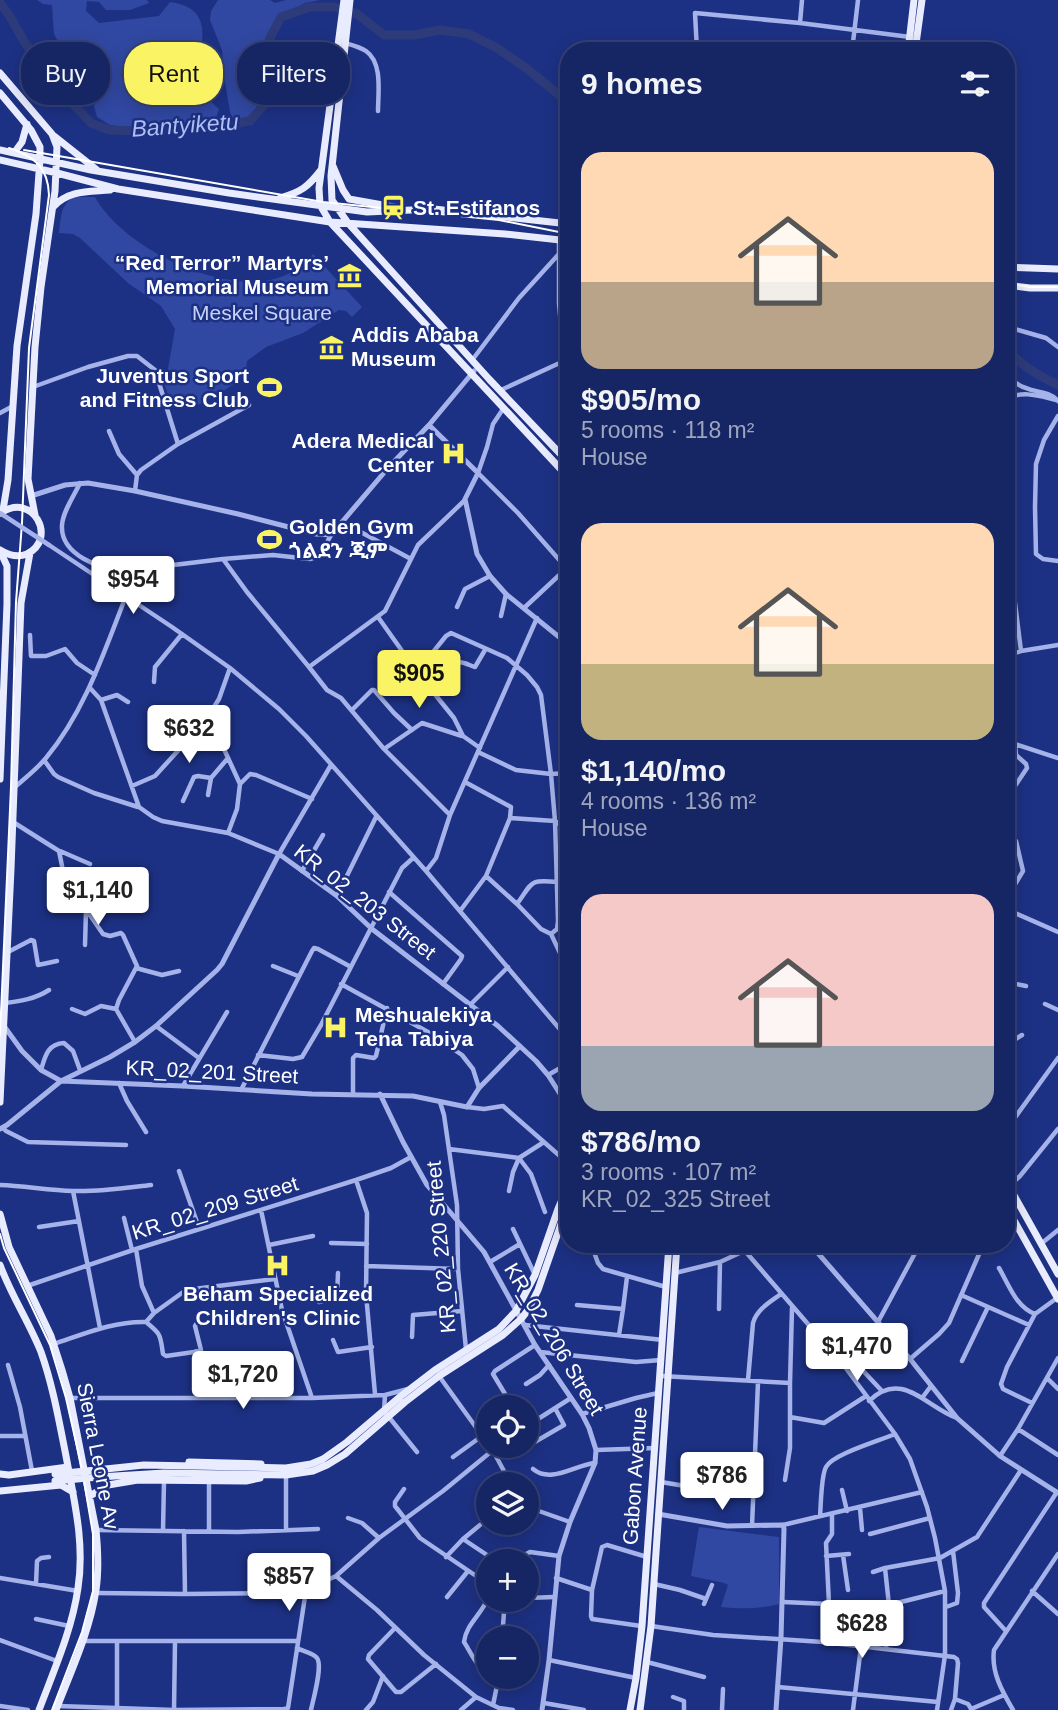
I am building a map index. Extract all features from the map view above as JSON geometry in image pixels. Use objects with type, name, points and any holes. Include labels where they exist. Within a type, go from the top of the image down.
[{"type":"main road","points":[[344,0],[331,184],[335,207],[560,453]]},
{"type":"main road","points":[[350,0],[321,170],[320,205],[330,222],[560,469]]},
{"type":"main road","points":[[914,0],[915,42]]},
{"type":"main road","points":[[909,42],[922,0]]},
{"type":"main road","points":[[0,73],[52,134],[97,171]]},
{"type":"main road","points":[[0,93],[27,124],[40,147],[39,186],[20,320],[8,480],[1,512]]},
{"type":"main road","points":[[14,153],[22,142],[27,124]]},
{"type":"main road","points":[[0,550],[14,556],[22,556],[30,553],[41,535],[28,479],[38,308],[57,173],[57,147],[52,134]]},
{"type":"main road","points":[[0,150],[97,171],[367,212],[433,209],[560,223]]},
{"type":"main road","points":[[0,160],[118,189],[330,222],[559,240]]},
{"type":"main road","points":[[21,164],[39,186]]},
{"type":"main road","points":[[333,166],[349,199],[405,209]]},
{"type":"main road","points":[[277,199],[305,189],[321,170]]},
{"type":"main road","points":[[52,208],[64,197],[76,192],[118,189]]},
{"type":"main road","points":[[1015,268],[1058,270]]},
{"type":"main road","points":[[1015,286],[1058,288]]},
{"type":"main road","points":[[406,303],[415,296]]},
{"type":"main road","points":[[1,512],[11,507],[20,507],[35,515]]},
{"type":"main road","points":[[0,550],[7,566],[0,777]]},
{"type":"main road","points":[[0,1102],[21,603],[30,553]]},
{"type":"main road","points":[[1015,1195],[1058,1274]]},
{"type":"main road","points":[[97,1473],[286,1475],[313,1471],[327,1465],[345,1454],[412,1388],[499,1329],[516,1311],[536,1275],[560,1204]]},
{"type":"main road","name":"Sierra Leone Av","points":[[0,1214],[9,1247],[54,1344],[70,1398],[96,1530],[96,1593],[82,1641],[57,1708]]},
{"type":"main road","points":[[1015,1222],[1058,1298]]},
{"type":"main road","points":[[0,1488],[55,1477],[144,1465],[285,1468],[323,1459],[439,1376],[523,1322],[538,1290],[560,1227]]},
{"type":"main road","name":"Gabon Avenue","points":[[640,1710],[647,1662],[647,1557],[659,1393],[664,1376],[662,1360],[668,1253]]},
{"type":"main road","name":"Gabon Avenue","points":[[648,1596],[654,1584],[664,1376],[676,1253]]},
{"type":"main road","name":"Sierra Leone Av","points":[[1,1269],[47,1368],[77,1513],[80,1551],[78,1591],[69,1626],[39,1710]]},
{"type":"main road","points":[[82,1460],[91,1466],[153,1461],[251,1462],[271,1468]]},
{"type":"main road","points":[[0,1476],[68,1467]]},
{"type":"main road","points":[[90,1496],[108,1485],[138,1480],[246,1481],[264,1475]]},
{"type":"main road","points":[[0,1476],[55,1477]]},
{"type":"main road","points":[[0,1488],[61,1485],[73,1492]]},
{"type":"main road","name":"Gabon Avenue","points":[[630,1710],[646,1626]]},
{"type":"street","points":[[800,23],[802,0]]},
{"type":"street","points":[[853,42],[858,0]]},
{"type":"street","points":[[697,42],[695,13],[910,37]]},
{"type":"street","points":[[343,40],[366,51],[374,61],[378,83],[378,111]]},
{"type":"street","points":[[559,240],[560,310]]},
{"type":"street","points":[[473,359],[519,298],[559,254]]},
{"type":"street","points":[[1015,329],[1046,338],[1058,347]]},
{"type":"street","points":[[33,387],[88,367],[137,356],[155,370],[178,444]]},
{"type":"street","points":[[501,390],[560,364]]},
{"type":"street","points":[[80,483],[64,516],[63,532],[73,551],[97,565],[124,570],[273,555],[315,559],[331,535],[388,468],[480,367]]},
{"type":"street","points":[[1015,382],[1026,389],[1052,395],[1057,400]]},
{"type":"street","points":[[1015,395],[1025,394],[1057,400]]},
{"type":"street","points":[[0,413],[13,405]]},
{"type":"street","points":[[135,491],[137,475],[178,444],[249,405]]},
{"type":"street","points":[[309,667],[388,607],[418,545],[465,499],[478,473],[493,424],[503,409]]},
{"type":"street","points":[[1058,416],[1037,458],[1035,507],[1037,554],[1042,559],[1058,561]]},
{"type":"street","points":[[429,425],[518,513],[560,559]]},
{"type":"street","points":[[109,431],[119,454],[137,475]]},
{"type":"street","points":[[31,496],[80,483],[135,491],[316,534],[331,535]]},
{"type":"street","points":[[465,499],[475,547],[490,576],[506,594],[560,637]]},
{"type":"street","points":[[1,512],[230,668],[286,716],[426,871],[560,1030]]},
{"type":"street","points":[[342,522],[411,559]]},
{"type":"street","points":[[223,559],[327,690],[341,698],[384,749],[450,815]]},
{"type":"street","points":[[524,608],[560,575]]},
{"type":"street","points":[[457,607],[465,589],[490,576]]},
{"type":"street","points":[[501,616],[506,594]]},
{"type":"street","points":[[13,789],[44,760],[63,736],[90,688],[126,596]]},
{"type":"street","points":[[1015,604],[1021,651]]},
{"type":"street","points":[[378,617],[454,718],[463,736]]},
{"type":"street","points":[[426,871],[436,858],[450,815],[537,618]]},
{"type":"street","points":[[153,682],[155,667],[182,634]]},
{"type":"street","points":[[418,672],[448,634],[451,634],[485,650],[501,654],[537,687],[541,695],[551,774],[557,852],[558,926],[551,934]]},
{"type":"street","points":[[30,635],[31,656],[46,656],[65,649],[95,675]]},
{"type":"street","points":[[1015,653],[1058,645]]},
{"type":"street","points":[[426,683],[455,662],[475,667],[485,650]]},
{"type":"street","points":[[132,786],[155,776],[205,721],[219,699],[230,668]]},
{"type":"street","points":[[90,688],[101,700],[139,807]]},
{"type":"street","points":[[352,710],[374,690],[412,730]]},
{"type":"street","points":[[101,700],[117,695],[128,702]]},
{"type":"street","points":[[205,721],[217,736],[240,784],[237,809],[228,833]]},
{"type":"street","points":[[384,749],[422,723],[463,736],[479,750],[516,770],[560,774]]},
{"type":"street","points":[[1015,786],[1027,768],[1016,755],[1015,744],[1058,758]]},
{"type":"street","points":[[208,795],[211,778],[228,758]]},
{"type":"street","points":[[44,760],[58,777],[94,793],[139,807],[162,821],[228,833],[279,854],[331,765]]},
{"type":"street","points":[[240,784],[247,776],[256,775],[312,799]]},
{"type":"street","points":[[183,801],[194,777],[211,778]]},
{"type":"street","points":[[460,911],[486,876],[510,818],[511,807],[465,782]]},
{"type":"street","points":[[337,896],[376,817]]},
{"type":"street","points":[[510,818],[555,821],[560,824]]},
{"type":"street","points":[[13,822],[59,851],[90,864]]},
{"type":"street","points":[[302,871],[323,835]]},
{"type":"street","points":[[1015,884],[1023,871],[1016,841]]},
{"type":"street","points":[[59,851],[67,882],[103,934],[122,934],[136,966],[116,1009],[135,1042]]},
{"type":"street","name":"KR_02_203 Street","points":[[1,1128],[61,1081],[135,1042],[156,1026],[222,964],[279,854],[337,896],[372,929],[520,1046],[548,1075],[560,1094]]},
{"type":"street","points":[[258,1055],[293,1059],[302,1057],[402,868],[413,858]]},
{"type":"street","points":[[486,876],[541,929],[551,934],[560,953]]},
{"type":"street","points":[[517,904],[532,883],[557,882]]},
{"type":"street","points":[[389,892],[462,956],[443,984]]},
{"type":"street","points":[[85,945],[86,908]]},
{"type":"street","points":[[1015,913],[1058,932]]},
{"type":"street","points":[[7,952],[32,940],[38,965],[57,961]]},
{"type":"street","points":[[240,1091],[314,948],[351,967]]},
{"type":"street","points":[[273,965],[298,976]]},
{"type":"street","points":[[470,1004],[508,967]]},
{"type":"street","points":[[136,968],[162,975],[179,971]]},
{"type":"street","points":[[341,984],[387,1008],[462,1055],[473,1069],[479,1088]]},
{"type":"street","points":[[1015,984],[1026,986]]},
{"type":"street","points":[[5,1003],[38,997],[49,990]]},
{"type":"street","points":[[1045,1004],[1058,1010]]},
{"type":"street","points":[[72,1009],[85,1014],[101,1006],[116,1009]]},
{"type":"street","points":[[353,1094],[354,1055],[370,1058],[376,1056],[387,1008]]},
{"type":"street","points":[[183,1086],[228,1012]]},
{"type":"street","name":"KR_02_201 Street","points":[[4,1026],[22,1051],[41,1070],[61,1081],[240,1091],[413,1096],[467,1107]]},
{"type":"street","points":[[156,1026],[199,1058]]},
{"type":"street","points":[[1015,1039],[1022,1035]]},
{"type":"street","points":[[41,1070],[45,1054],[50,1048],[64,1043],[73,1051],[80,1070]]},
{"type":"street","points":[[520,1046],[479,1088],[467,1107],[484,1110],[503,1106],[560,1156]]},
{"type":"street","points":[[1015,1118],[1058,1058]]},
{"type":"street","points":[[548,1075],[560,1068]]},
{"type":"street","points":[[119,1083],[146,1132]]},
{"type":"street","name":"KR_02_206 Street","points":[[380,1094],[427,1185],[490,1262],[535,1345],[582,1414],[596,1450],[595,1463],[570,1521],[559,1556],[542,1710]]},
{"type":"street","name":"KR_02_220 Street","points":[[440,1102],[457,1205],[458,1269],[466,1349]]},
{"type":"street","points":[[1,1128],[28,1142],[126,1145]]},
{"type":"street","points":[[1015,1179],[1058,1129]]},
{"type":"street","points":[[509,1191],[519,1158],[544,1142]]},
{"type":"street","points":[[449,1149],[519,1158],[531,1174],[545,1212]]},
{"type":"street","name":"KR_02_209 Street","points":[[27,1286],[87,1264],[356,1180],[391,1168],[411,1157]]},
{"type":"street","points":[[179,1171],[199,1228]]},
{"type":"street","points":[[356,1180],[367,1213],[366,1294],[376,1394]]},
{"type":"street","points":[[0,1185],[73,1191],[151,1185]]},
{"type":"street","points":[[73,1191],[100,1328]]},
{"type":"street","points":[[261,1210],[282,1310],[312,1398]]},
{"type":"street","points":[[124,1218],[142,1286],[154,1313]]},
{"type":"street","points":[[39,1227],[79,1221]]},
{"type":"street","points":[[513,1229],[536,1275]]},
{"type":"street","points":[[1042,1242],[1058,1230]]},
{"type":"street","points":[[269,1245],[313,1236]]},
{"type":"street","points":[[331,1243],[368,1244]]},
{"type":"street","points":[[490,1262],[520,1244]]},
{"type":"street","points":[[595,1253],[600,1267],[666,1287]]},
{"type":"street","points":[[675,1273],[720,1262],[740,1253]]},
{"type":"street","points":[[746,1253],[845,1367],[895,1434],[910,1459],[930,1518],[945,1591],[945,1655],[937,1710]]},
{"type":"street","points":[[818,1253],[957,1418],[1000,1456],[1057,1493],[984,1603],[984,1607],[1005,1630]]},
{"type":"street","points":[[878,1322],[915,1253]]},
{"type":"street","points":[[909,1359],[948,1323],[980,1253]]},
{"type":"street","points":[[719,1309],[720,1262]]},
{"type":"street","points":[[366,1266],[458,1269]]},
{"type":"street","points":[[999,1268],[1018,1303],[1035,1314]]},
{"type":"street","points":[[337,1296],[338,1273]]},
{"type":"street","points":[[619,1335],[627,1277]]},
{"type":"street","points":[[146,1322],[186,1290],[275,1279]]},
{"type":"street","points":[[748,1380],[754,1317],[782,1293]]},
{"type":"street","points":[[319,1302],[337,1296],[366,1294]]},
{"type":"street","points":[[961,1295],[1029,1325]]},
{"type":"street","points":[[1031,1403],[1003,1389],[1001,1384],[1035,1314],[1058,1298]]},
{"type":"street","points":[[578,1305],[623,1309]]},
{"type":"street","points":[[785,1480],[790,1448],[792,1307]]},
{"type":"street","points":[[962,1361],[988,1307]]},
{"type":"street","points":[[412,1337],[413,1315],[461,1311]]},
{"type":"street","points":[[54,1344],[100,1328],[146,1322],[159,1332],[163,1354],[166,1356],[194,1352],[201,1350],[195,1326],[199,1319]]},
{"type":"street","points":[[523,1322],[663,1340]]},
{"type":"street","points":[[333,1340],[338,1352],[372,1347]]},
{"type":"street","points":[[506,1395],[494,1374],[495,1371],[535,1345]]},
{"type":"street","points":[[540,1352],[636,1362],[662,1360]]},
{"type":"street","points":[[851,1358],[882,1391]]},
{"type":"street","points":[[1000,1456],[1058,1358]]},
{"type":"street","points":[[526,1384],[540,1376],[549,1365]]},
{"type":"street","points":[[8,1366],[32,1472]]},
{"type":"street","points":[[439,1376],[476,1428]]},
{"type":"street","points":[[664,1376],[790,1383]]},
{"type":"street","points":[[1046,1378],[1058,1389]]},
{"type":"street","points":[[752,1526],[758,1382]]},
{"type":"street","points":[[922,1398],[931,1386]]},
{"type":"street","points":[[790,1417],[824,1423],[893,1387],[922,1398],[957,1418]]},
{"type":"street","points":[[70,1398],[312,1398],[386,1395],[412,1388]]},
{"type":"street","points":[[582,1414],[659,1393]]},
{"type":"street","points":[[386,1395],[386,1414],[417,1452]]},
{"type":"street","points":[[539,1419],[571,1398]]},
{"type":"street","points":[[539,1440],[564,1425],[555,1408]]},
{"type":"street","points":[[1018,1429],[1058,1455]]},
{"type":"street","points":[[820,1516],[825,1469],[830,1462],[895,1434]]},
{"type":"street","points":[[0,1436],[25,1436]]},
{"type":"street","points":[[453,1457],[476,1440]]},
{"type":"street","points":[[596,1450],[656,1448]]},
{"type":"street","points":[[96,1593],[281,1593],[306,1590],[336,1576],[379,1538],[443,1491],[478,1458]]},
{"type":"street","points":[[533,1469],[537,1472],[557,1474],[595,1463]]},
{"type":"street","points":[[873,1572],[940,1558],[977,1537],[1021,1470]]},
{"type":"street","points":[[286,1475],[286,1530]]},
{"type":"street","points":[[163,1531],[164,1480]]},
{"type":"street","points":[[208,1531],[209,1480]]},
{"type":"street","points":[[660,1482],[709,1490]]},
{"type":"street","points":[[404,1489],[395,1504],[405,1519],[421,1538],[476,1576]]},
{"type":"street","points":[[842,1490],[847,1511]]},
{"type":"street","points":[[658,1514],[727,1526],[783,1525],[922,1492]]},
{"type":"street","points":[[860,1508],[862,1530]]},
{"type":"street","points":[[539,1511],[570,1521]]},
{"type":"street","points":[[783,1602],[829,1604],[826,1541],[833,1532],[832,1514]]},
{"type":"street","points":[[348,1518],[362,1523],[379,1538]]},
{"type":"street","points":[[870,1534],[930,1518]]},
{"type":"street","points":[[776,1710],[782,1638],[783,1525]]},
{"type":"street","points":[[96,1530],[318,1528]]},
{"type":"street","points":[[446,1556],[476,1528]]},
{"type":"street","points":[[184,1531],[185,1594]]},
{"type":"street","points":[[463,1539],[478,1549]]},
{"type":"street","points":[[647,1557],[607,1545],[602,1547],[592,1590],[592,1619],[713,1634],[782,1638],[954,1657],[958,1663],[955,1699],[951,1710]]},
{"type":"street","points":[[945,1607],[957,1603],[953,1550]]},
{"type":"street","points":[[539,1553],[559,1556]]},
{"type":"street","points":[[826,1556],[846,1554],[848,1590]]},
{"type":"street","points":[[1013,1710],[996,1676],[994,1650],[1058,1554]]},
{"type":"street","points":[[36,1584],[37,1561],[49,1558]]},
{"type":"street","points":[[885,1568],[889,1605],[886,1649]]},
{"type":"street","points":[[447,1597],[468,1571]]},
{"type":"street","points":[[336,1576],[476,1697],[497,1708],[513,1710]]},
{"type":"street","points":[[0,1578],[78,1591]]},
{"type":"street","points":[[556,1578],[592,1590]]},
{"type":"street","points":[[654,1584],[680,1590],[705,1601],[712,1585]]},
{"type":"street","points":[[57,1708],[288,1708],[306,1590]]},
{"type":"street","points":[[889,1605],[945,1591]]},
{"type":"street","points":[[1032,1591],[1058,1614]]},
{"type":"street","points":[[539,1598],[554,1597]]},
{"type":"street","points":[[476,1662],[464,1642],[469,1626],[480,1612]]},
{"type":"street","points":[[36,1619],[69,1626]]},
{"type":"street","points":[[395,1628],[369,1655],[370,1661],[398,1693],[436,1664]]},
{"type":"street","points":[[0,1640],[57,1661]]},
{"type":"street","points":[[82,1641],[298,1641]]},
{"type":"street","points":[[117,1642],[117,1708]]},
{"type":"street","points":[[174,1710],[175,1642]]},
{"type":"street","points":[[853,1710],[861,1647]]},
{"type":"street","points":[[297,1648],[318,1660],[317,1683],[311,1710]]},
{"type":"street","points":[[549,1660],[636,1678]]},
{"type":"street","points":[[647,1662],[704,1677]]},
{"type":"street","points":[[366,1710],[373,1702],[383,1676]]},
{"type":"street","points":[[779,1687],[939,1702]]},
{"type":"street","points":[[497,1708],[498,1689]]},
{"type":"street","points":[[722,1710],[723,1689]]},
{"type":"street","points":[[955,1699],[968,1704],[972,1709],[1004,1695]]},
{"type":"street","points":[[461,1710],[476,1697]]},
{"type":"street","points":[[673,1697],[684,1701],[684,1710]]},
{"type":"street","points":[[544,1703],[584,1710]]},
{"type":"street","points":[[0,1706],[28,1710]]},
{"type":"green space","points":[[37,0],[147,0],[149,3],[130,10],[106,10],[99,2],[87,1],[86,11],[99,23],[159,16],[170,2],[193,10],[202,26],[202,42],[124,42],[124,105],[215,105],[219,109],[214,124],[175,130],[131,128],[110,125],[97,117],[94,105],[110,105],[110,42],[58,42],[54,34],[52,5]]},
{"type":"green space","points":[[218,0],[270,0],[275,3],[286,0],[320,0],[305,3],[287,13],[273,27],[269,42],[237,42],[237,105],[261,105],[259,116],[252,125],[236,126],[230,112],[224,76],[223,42],[219,42],[210,20],[211,11]]},
{"type":"green space","name":"Meskel Square","points":[[75,197],[95,197],[109,216],[129,235],[181,266],[210,276],[238,281],[265,281],[292,272],[313,254],[362,307],[352,317],[346,311],[339,310],[303,333],[266,347],[247,361],[246,371],[225,390],[189,408],[173,408],[165,386],[175,329],[161,306],[128,283],[80,238],[73,234],[59,233],[64,207]]},
{"type":"green space","points":[[699,1527],[779,1537],[779,1604],[750,1608],[721,1607],[728,1585],[691,1576]]},
{"type":"waterway","name":"Bantyiketu","points":[[0,3],[25,43],[70,101],[91,123],[109,130],[139,131],[232,125],[251,120],[264,105],[263,57],[271,36],[281,17],[310,7],[335,7],[357,14],[384,35],[414,35],[440,30],[469,34],[497,48],[560,96]]},
{"type":"waterway","name":"Bantyiketu","points":[[1015,357],[1037,374],[1058,385]]},
{"type":"tram line","points":[[0,1035],[16,602],[29,348],[49,195],[46,177],[38,164],[9,148]]},
{"type":"tram line","points":[[24,150],[323,202],[499,220],[560,232]]},
{"type":"tram line","points":[[1015,284],[1058,287]]},
{"type":"tram line","points":[[0,1234],[4,1248],[50,1345],[66,1398],[93,1534],[93,1591],[82,1632],[52,1710]]},
{"type":"place","name":"St. Estifanos","points":[[393,208]]},
{"type":"place","name":"“Red Terror” Martyrs’ Memorial Museum","points":[[349,275]]},
{"type":"place","name":"Addis Ababa Museum","points":[[331,347]]},
{"type":"place","name":"Juventus Sport and Fitness Club","points":[[269,388]]},
{"type":"place","name":"Adera Medical Center","points":[[454,453]]},
{"type":"place","name":"Golden Gym ጎልደን ጂም","points":[[269,539]]},
{"type":"place","name":"Meshualekiya Tena Tabiya","points":[[335,1027]]},
{"type":"place","name":"Beham Specialized Children's Clinic","points":[[278,1265]]}]
